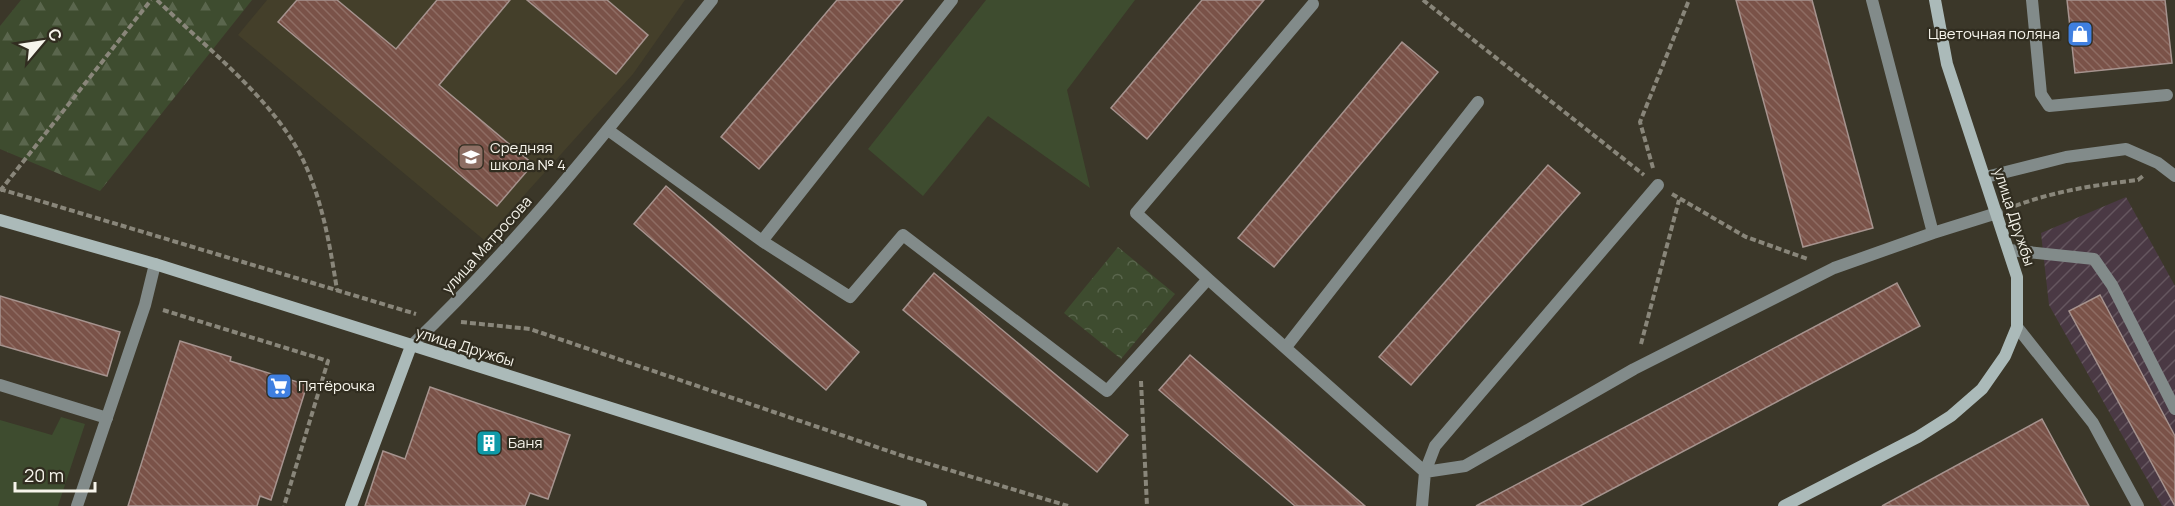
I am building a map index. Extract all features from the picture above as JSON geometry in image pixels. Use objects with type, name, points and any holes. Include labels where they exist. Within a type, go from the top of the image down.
[{"type":"street","name":"улица Матросова","points":[[351,506],[411,346],[521,232],[608,130],[712,0]]},
{"type":"street","points":[[762,241],[952,0]]},
{"type":"street","points":[[1872,0],[1933,233]]},
{"type":"street","name":"улица Дружбы","points":[[1784,506],[1917,437],[1951,416],[1982,389],[2005,356],[2017,327],[2017,277],[1947,64],[1935,0]]},
{"type":"street","points":[[2032,0],[2042,94],[2049,106],[2168,95]]},
{"type":"street","points":[[1313,4],[1136,213],[1425,472]]},
{"type":"street","points":[[1286,347],[1479,102]]},
{"type":"street","points":[[608,130],[762,241],[850,297],[903,235],[1107,391],[1208,279]]},
{"type":"street","points":[[1986,177],[2066,157],[2126,149],[2158,164],[2175,176]]},
{"type":"street","points":[[1422,506],[1425,472],[1435,446],[1658,185]]},
{"type":"street","points":[[1425,472],[1465,466],[1634,369],[1834,268],[1997,213]]},
{"type":"street","name":"улица Дружбы","points":[[0,220],[155,264],[921,506]]},
{"type":"street","points":[[2009,250],[2094,259],[2112,285],[2175,409]]},
{"type":"street","points":[[77,506],[145,305],[155,264]]},
{"type":"street","points":[[2017,327],[2093,423],[2138,506]]},
{"type":"street","points":[[0,385],[107,418]]},
{"type":"path","points":[[151,0],[1,190],[438,320],[530,328],[903,456],[1068,506]]},
{"type":"path","points":[[157,0],[255,94],[303,161],[326,223],[337,290]]},
{"type":"path","points":[[1423,0],[1679,200],[1746,237],[1834,268]]},
{"type":"path","points":[[1658,185],[1640,122],[1689,0]]},
{"type":"path","points":[[1997,213],[2040,197],[2088,185],[2138,180],[2158,164]]},
{"type":"path","points":[[1634,369],[1679,200]]},
{"type":"path","points":[[145,305],[328,361],[284,506]]},
{"type":"path","points":[[1139,357],[1147,506]]},
{"type":"shaded area","name":"Средняя школа № 4","points":[[267,0],[685,0],[633,74],[484,240],[238,35]]},
{"type":"shaded area","points":[[2126,197],[2175,286],[2175,506],[2162,506],[2049,305],[2041,233]]},
{"type":"green space","points":[[21,0],[252,0],[100,191],[0,149],[0,26]]},
{"type":"green space","points":[[986,0],[1135,0],[1067,90],[1090,188],[988,116],[923,196],[868,149]]},
{"type":"green space","points":[[1118,247],[1175,294],[1121,359],[1064,313]]},
{"type":"green space","points":[[61,417],[85,424],[58,506],[0,506],[0,420],[52,435]]},
{"type":"building","points":[[297,0],[337,0],[396,49],[437,0],[510,0],[439,85],[533,164],[497,206],[278,22]]},
{"type":"building","points":[[527,0],[607,0],[648,35],[616,74]]},
{"type":"building","points":[[837,0],[903,0],[759,169],[721,137]]},
{"type":"building","points":[[1202,0],[1264,0],[1147,139],[1111,108]]},
{"type":"building","points":[[1736,0],[1812,0],[1873,228],[1803,247]]},
{"type":"building","points":[[2067,0],[2165,0],[2172,63],[2075,73]]},
{"type":"building","points":[[1402,42],[1438,72],[1274,267],[1238,238]]},
{"type":"building","points":[[1548,165],[1580,193],[1411,385],[1379,357]]},
{"type":"building","points":[[666,186],[859,352],[826,390],[634,224]]},
{"type":"building","points":[[934,273],[1128,435],[1097,472],[903,310]]},
{"type":"building","points":[[1897,283],[1920,326],[1580,506],[1476,506]]},
{"type":"building","points":[[2100,295],[2175,436],[2175,506],[2069,311]]},
{"type":"building","points":[[0,296],[120,332],[107,376],[0,345]]},
{"type":"building","points":[[180,341],[231,357],[230,361],[307,385],[271,500],[260,496],[257,506],[128,506]]},
{"type":"building","points":[[1190,355],[1365,506],[1295,506],[1159,390]]},
{"type":"building","name":"Баня","points":[[430,387],[570,435],[548,499],[530,493],[525,506],[365,506],[383,451],[405,459]]},
{"type":"building","points":[[2042,419],[2089,506],[1882,506]]},
{"type":"place","name":"Цветочная поляна","points":[[2080,34]]},
{"type":"place","name":"Средняя школа № 4","points":[[471,157]]},
{"type":"place","name":"Пятёрочка","points":[[279,386]]},
{"type":"place","name":"Баня","points":[[489,443]]}]
